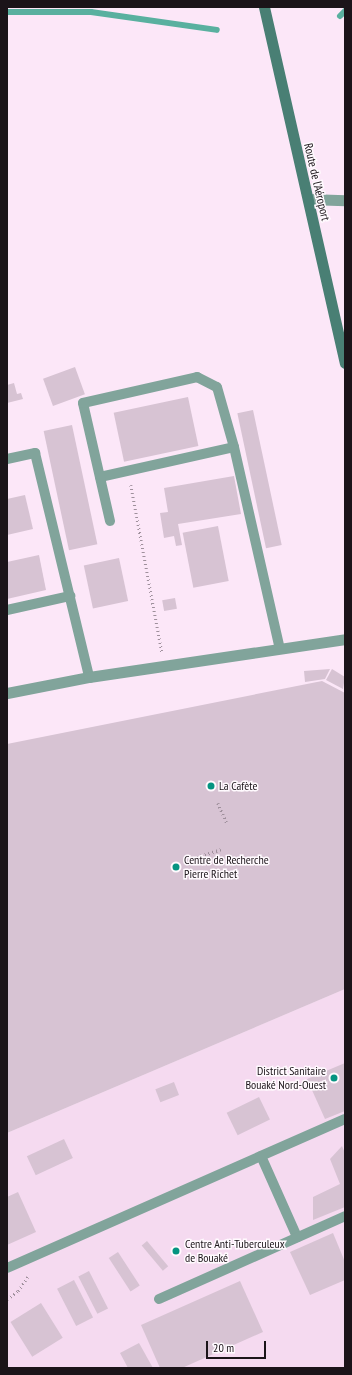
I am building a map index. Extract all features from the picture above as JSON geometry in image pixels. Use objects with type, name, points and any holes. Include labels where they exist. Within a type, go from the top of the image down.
[{"type":"main road","name":"Route de l'Aéroport","points":[[264,7],[345,363]]},
{"type":"street","points":[[308,199],[345,200]]},
{"type":"street","points":[[7,693],[89,677],[345,639]]},
{"type":"lane","points":[[110,521],[83,403],[197,377],[217,387],[234,448],[280,649]]},
{"type":"lane","points":[[100,478],[234,448]]},
{"type":"lane","points":[[7,459],[35,453],[89,677]]},
{"type":"lane","points":[[7,610],[70,596]]},
{"type":"lane","points":[[7,1268],[261,1156],[344,1122]]},
{"type":"lane","points":[[261,1156],[297,1238]]},
{"type":"lane","points":[[159,1299],[345,1216]]},
{"type":"path","points":[[128,471],[165,666]]},
{"type":"path","points":[[218,803],[227,824]]},
{"type":"path","points":[[197,858],[221,849]]},
{"type":"shaded area","name":"Centre Anti-Tuberculeux de Bouaké","points":[[345,989],[345,1368],[7,1368],[7,1133]]},
{"type":"building","points":[[75,367],[85,394],[53,406],[43,379]]},
{"type":"building","points":[[14,383],[17,394],[21,393],[23,399],[7,403],[7,385]]},
{"type":"building","points":[[188,397],[198,446],[124,462],[114,413]]},
{"type":"building","points":[[253,410],[282,545],[266,548],[237,413]]},
{"type":"building","points":[[72,425],[97,544],[69,550],[44,431]]},
{"type":"building","points":[[234,476],[241,514],[178,524],[182,545],[176,546],[174,536],[164,538],[160,513],[168,512],[164,488]]},
{"type":"building","points":[[25,495],[33,529],[7,535],[7,499]]},
{"type":"building","points":[[218,526],[229,581],[193,588],[183,533]]},
{"type":"building","points":[[39,555],[46,590],[7,599],[7,562]]},
{"type":"building","points":[[119,558],[128,601],[93,609],[84,565]]},
{"type":"building","points":[[175,598],[177,609],[164,611],[162,600]]},
{"type":"building","points":[[330,669],[325,679],[305,682],[304,671]]},
{"type":"building","points":[[332,669],[345,677],[343,689],[326,680]]},
{"type":"building","name":"Centre de Recherche Pierre Richet","points":[[322,681],[345,693],[345,989],[7,1133],[7,744]]},
{"type":"building","points":[[345,1063],[345,1111],[325,1119],[307,1079]]},
{"type":"building","points":[[174,1082],[179,1095],[160,1102],[155,1089]]},
{"type":"building","points":[[259,1097],[270,1119],[238,1135],[227,1113]]},
{"type":"building","points":[[64,1139],[73,1158],[36,1175],[27,1156]]},
{"type":"building","points":[[342,1146],[345,1153],[345,1207],[313,1220],[313,1197],[340,1184],[330,1159]]},
{"type":"building","points":[[18,1192],[36,1232],[7,1245],[7,1197]]},
{"type":"building","points":[[333,1233],[345,1262],[345,1280],[310,1295],[290,1252]]},
{"type":"building","points":[[147,1241],[168,1266],[163,1271],[142,1245]]},
{"type":"building","points":[[118,1252],[140,1286],[131,1292],[109,1258]]},
{"type":"building","points":[[89,1271],[108,1308],[97,1314],[78,1276]]},
{"type":"building","points":[[74,1280],[93,1317],[76,1326],[57,1289]]},
{"type":"building","points":[[240,1281],[263,1332],[182,1368],[160,1368],[141,1325]]},
{"type":"building","points":[[41,1303],[63,1338],[32,1357],[10,1322]]},
{"type":"building","points":[[139,1343],[153,1368],[128,1368],[120,1353]]},
{"type":"waterway","points":[[340,16],[345,11]]},
{"type":"waterway","points":[[7,12],[91,12],[217,30]]},
{"type":"place","name":"La Cafète","points":[[211,786]]},
{"type":"place","name":"Centre de Recherche Pierre Richet","points":[[176,867]]},
{"type":"place","name":"District Sanitaire Bouaké Nord-Ouest","points":[[334,1078]]},
{"type":"place","name":"Centre Anti-Tuberculeux de Bouaké","points":[[176,1251]]}]
